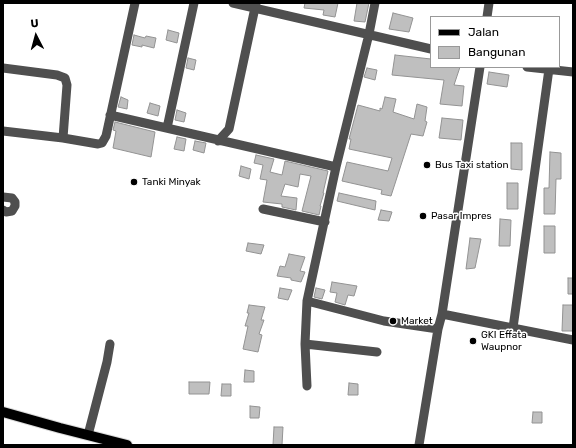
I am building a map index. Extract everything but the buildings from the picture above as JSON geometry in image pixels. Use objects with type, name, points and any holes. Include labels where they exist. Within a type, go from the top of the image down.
[{"type":"main road","points":[[3,412],[127,445]]},
{"type":"street","points":[[3,131],[101,144],[106,136],[135,3]]},
{"type":"street","points":[[167,128],[194,3]]},
{"type":"street","points":[[233,3],[256,6],[430,49]]},
{"type":"street","points":[[307,386],[305,344],[307,301],[336,168],[369,34],[375,3]]},
{"type":"street","points":[[487,16],[489,3]]},
{"type":"street","points":[[218,140],[228,129],[256,6]]},
{"type":"street","points":[[3,68],[57,75],[65,78],[68,85],[63,138]]},
{"type":"street","points":[[419,445],[438,329],[442,314],[480,68]]},
{"type":"street","points":[[538,68],[573,72]]},
{"type":"street","points":[[513,328],[548,69]]},
{"type":"street","points":[[110,115],[336,168]]},
{"type":"street","points":[[228,129],[234,144]]},
{"type":"street","points":[[3,197],[12,198],[15,202],[15,206],[12,211],[6,212],[3,210]]},
{"type":"street","points":[[263,209],[325,222]]},
{"type":"street","points":[[307,301],[384,321],[438,329]]},
{"type":"street","points":[[442,314],[573,340]]},
{"type":"street","points":[[88,435],[107,362],[110,344]]},
{"type":"street","points":[[305,344],[377,352]]},
{"type":"place","name":"Bus Taxi station","points":[[427,165]]},
{"type":"place","name":"Tanki Minyak","points":[[134,182]]},
{"type":"place","name":"Pasar Impres","points":[[423,216]]},
{"type":"place","name":"Market","points":[[393,321]]},
{"type":"place","name":"GKI Effata Waupnor","points":[[473,341]]}]
